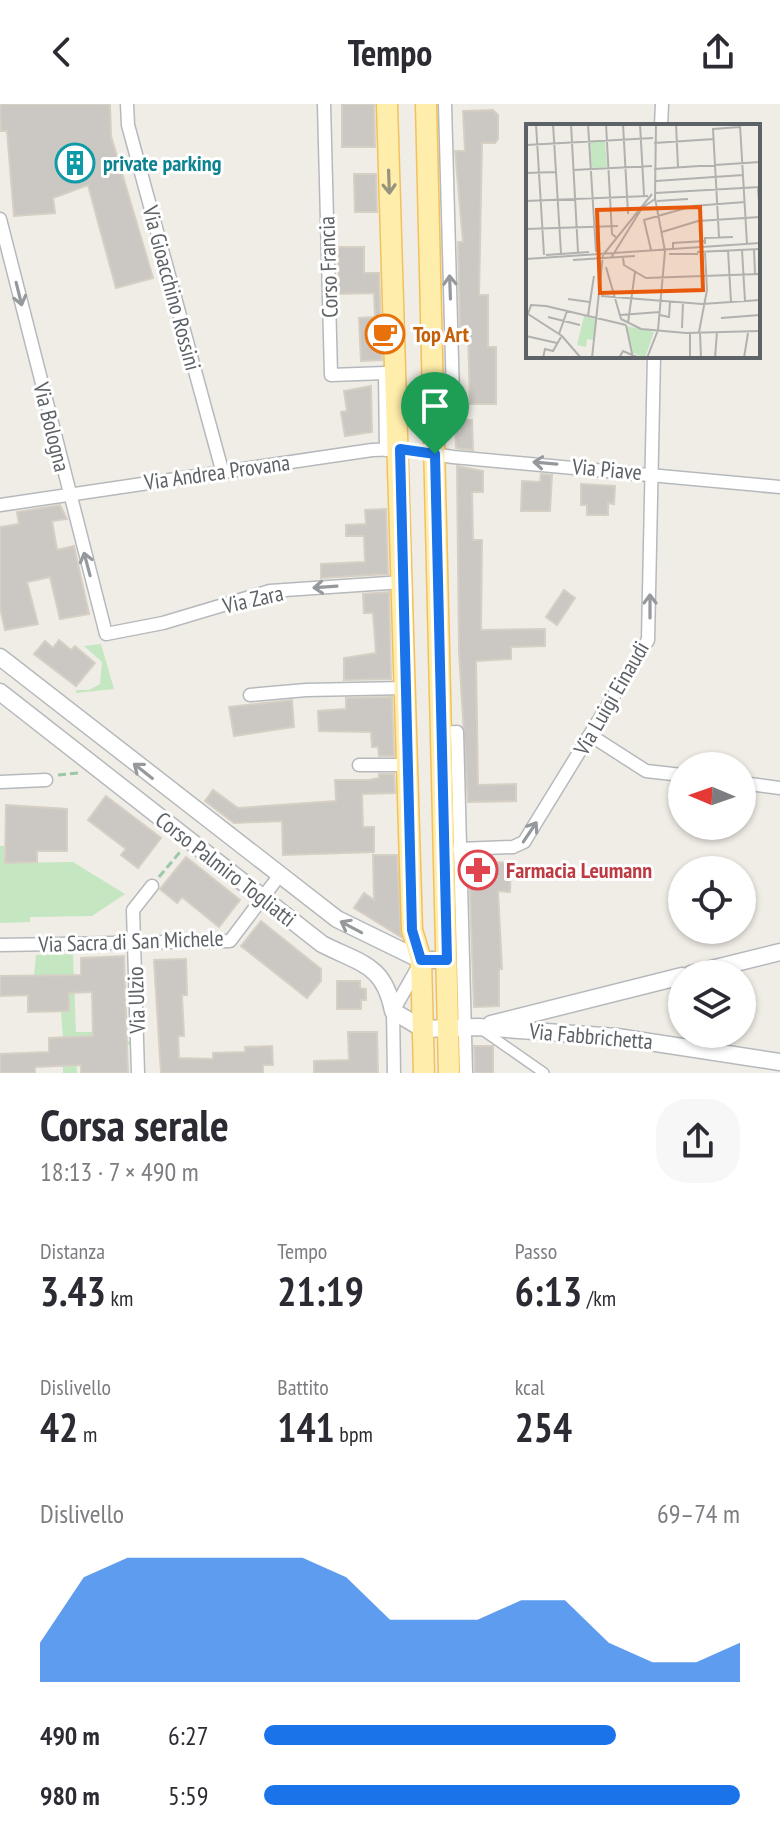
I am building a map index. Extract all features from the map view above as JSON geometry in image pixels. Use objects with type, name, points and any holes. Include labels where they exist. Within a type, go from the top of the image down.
[{"type":"main road","points":[[387,104],[390,373],[403,582],[412,930],[421,960],[424,1073]]},
{"type":"main road","points":[[426,104],[447,960],[464,1028],[449,1073]]},
{"type":"street","name":"Via Gioacchino Rossini","points":[[127,104],[128,125],[222,470]]},
{"type":"street","name":"Corso Francia","points":[[324,104],[331,375],[390,373]]},
{"type":"street","points":[[434,412],[453,397],[445,104]]},
{"type":"street","points":[[661,124],[662,104]]},
{"type":"street","name":"Via Bologna","points":[[0,219],[106,634]]},
{"type":"street","name":"Via Luigi Einaudi","points":[[459,849],[513,847],[524,842],[648,640],[654,358]]},
{"type":"street","name":"Via Andrea Provana","points":[[0,505],[222,470],[393,449],[435,454]]},
{"type":"street","name":"Via Piave","points":[[435,454],[780,487]]},
{"type":"street","name":"Via Zara","points":[[106,634],[163,623],[270,591],[403,582]]},
{"type":"street","name":"Corso Palmiro Togliatti","points":[[0,657],[337,919],[421,960],[447,960]]},
{"type":"street","points":[[250,695],[306,690],[405,688]]},
{"type":"street","name":"Corso Palmiro Togliatti","points":[[0,692],[322,944],[378,972],[390,994],[393,1011]]},
{"type":"street","points":[[442,733],[457,732],[466,1073]]},
{"type":"street","points":[[590,735],[646,771],[668,773]]},
{"type":"street","points":[[359,765],[407,765]]},
{"type":"street","points":[[0,782],[46,780]]},
{"type":"street","points":[[756,785],[780,788]]},
{"type":"street","name":"Via Sacra di San Michele","points":[[0,945],[230,941],[279,876]]},
{"type":"street","name":"Via Ulzio","points":[[138,1073],[133,910],[152,886]]},
{"type":"street","points":[[748,960],[780,952]]},
{"type":"street","points":[[394,1073],[393,1011],[421,960]]},
{"type":"street","points":[[393,1011],[423,1029],[464,1028],[668,979]]},
{"type":"street","points":[[557,1007],[559,1033]]},
{"type":"street","points":[[464,1028],[544,1073]]},
{"type":"street","name":"Via Fabbrichetta","points":[[464,1028],[658,1042],[780,1062]]},
{"type":"path","points":[[46,780],[50,775],[77,775],[88,761]]},
{"type":"path","points":[[152,886],[189,841]]},
{"type":"green space","points":[[101,644],[114,689],[76,693],[76,690],[89,690],[100,684],[102,662],[84,646]]},
{"type":"green space","points":[[0,846],[4,846],[5,863],[73,862],[125,894],[92,916],[30,917],[30,922],[0,923]]},
{"type":"green space","points":[[73,954],[76,1032],[93,1032],[93,1042],[130,1041],[131,1045],[76,1047],[77,1073],[63,1073],[63,1066],[74,1065],[63,1038],[61,1012],[69,1011],[68,975],[34,976],[36,955]]},
{"type":"building","points":[[0,104],[110,104],[111,136],[153,278],[116,288],[88,185],[53,198],[55,213],[14,216],[7,131],[1,131]]},
{"type":"building","points":[[342,104],[374,104],[375,147],[342,147]]},
{"type":"building","points":[[493,110],[498,115],[498,139],[495,143],[482,143],[479,295],[488,295],[488,347],[496,347],[496,404],[470,404],[468,330],[460,330],[458,242],[463,242],[455,151],[465,151],[463,111]]},
{"type":"building","points":[[354,174],[376,174],[377,212],[355,212]]},
{"type":"building","points":[[338,247],[364,247],[364,273],[379,273],[382,360],[361,361],[359,318],[375,317],[374,293],[339,294]]},
{"type":"building","points":[[371,386],[372,432],[345,436],[341,412],[347,411],[344,391]]},
{"type":"building","points":[[455,420],[472,420],[473,450],[456,448]]},
{"type":"building","points":[[457,466],[483,471],[483,492],[472,492],[473,540],[482,540],[481,630],[545,629],[545,646],[511,647],[511,659],[476,661],[478,785],[516,784],[516,801],[468,802],[459,652]]},
{"type":"building","points":[[541,474],[552,475],[550,511],[521,511],[522,481],[540,482]]},
{"type":"building","points":[[581,484],[615,486],[614,504],[608,503],[608,515],[587,515],[587,505],[581,505]]},
{"type":"building","points":[[60,505],[67,519],[52,521],[57,550],[74,546],[89,614],[60,619],[50,577],[27,582],[38,624],[5,630],[0,607],[0,527],[19,524],[17,512]]},
{"type":"building","points":[[386,509],[388,574],[321,578],[321,564],[365,562],[364,536],[346,536],[346,525],[366,524],[365,510]]},
{"type":"building","points":[[564,590],[575,598],[557,625],[546,617]]},
{"type":"building","points":[[389,592],[391,679],[344,680],[344,658],[376,653],[373,613],[364,613],[363,594]]},
{"type":"building","points":[[59,640],[71,650],[75,646],[95,663],[76,686],[34,654],[45,641],[53,648]]},
{"type":"building","points":[[392,697],[394,756],[379,756],[378,747],[372,747],[371,732],[319,731],[318,711],[346,709],[346,698]]},
{"type":"building","points":[[292,700],[294,727],[234,736],[229,707]]},
{"type":"building","points":[[379,774],[394,774],[395,793],[362,794],[363,827],[374,827],[374,852],[283,855],[282,821],[234,823],[205,801],[213,790],[238,808],[336,801],[335,780],[369,780],[379,778]]},
{"type":"building","points":[[106,796],[161,838],[138,868],[121,855],[126,849],[88,820]]},
{"type":"building","points":[[6,805],[67,809],[67,851],[37,851],[37,862],[5,863]]},
{"type":"building","points":[[373,855],[397,855],[401,937],[354,908],[364,893],[374,900]]},
{"type":"building","points":[[186,857],[240,900],[219,927],[182,897],[177,903],[160,889]]},
{"type":"building","points":[[469,861],[511,863],[510,892],[498,891],[502,969],[499,969],[499,1006],[474,1007]]},
{"type":"building","points":[[261,921],[321,969],[321,981],[307,998],[241,946]]},
{"type":"building","points":[[124,956],[128,1073],[81,1073],[81,1065],[35,1067],[35,1073],[0,1073],[0,1054],[49,1052],[49,1038],[93,1036],[92,992],[69,993],[69,1011],[28,1012],[28,995],[0,996],[0,976],[81,975],[81,958]]},
{"type":"building","points":[[186,959],[187,995],[182,995],[184,1036],[178,1036],[179,1058],[213,1059],[213,1053],[245,1052],[245,1047],[272,1046],[273,1065],[263,1065],[263,1073],[161,1073],[154,960]]},
{"type":"building","points":[[337,981],[360,981],[360,988],[366,989],[366,1000],[361,1000],[361,1009],[337,1009]]},
{"type":"building","points":[[348,1032],[377,1032],[378,1073],[314,1073],[314,1061],[349,1060]]},
{"type":"building","points":[[474,1046],[493,1046],[493,1073],[475,1073]]},
{"type":"place","name":"private parking","points":[[75,163]]},
{"type":"place","name":"Top Art","points":[[385,334]]},
{"type":"place","name":"Farmacia Leumann","points":[[478,870]]},
{"type":"route","points":[[400,449],[435,454],[447,960],[421,960],[412,930],[400,449]]}]
